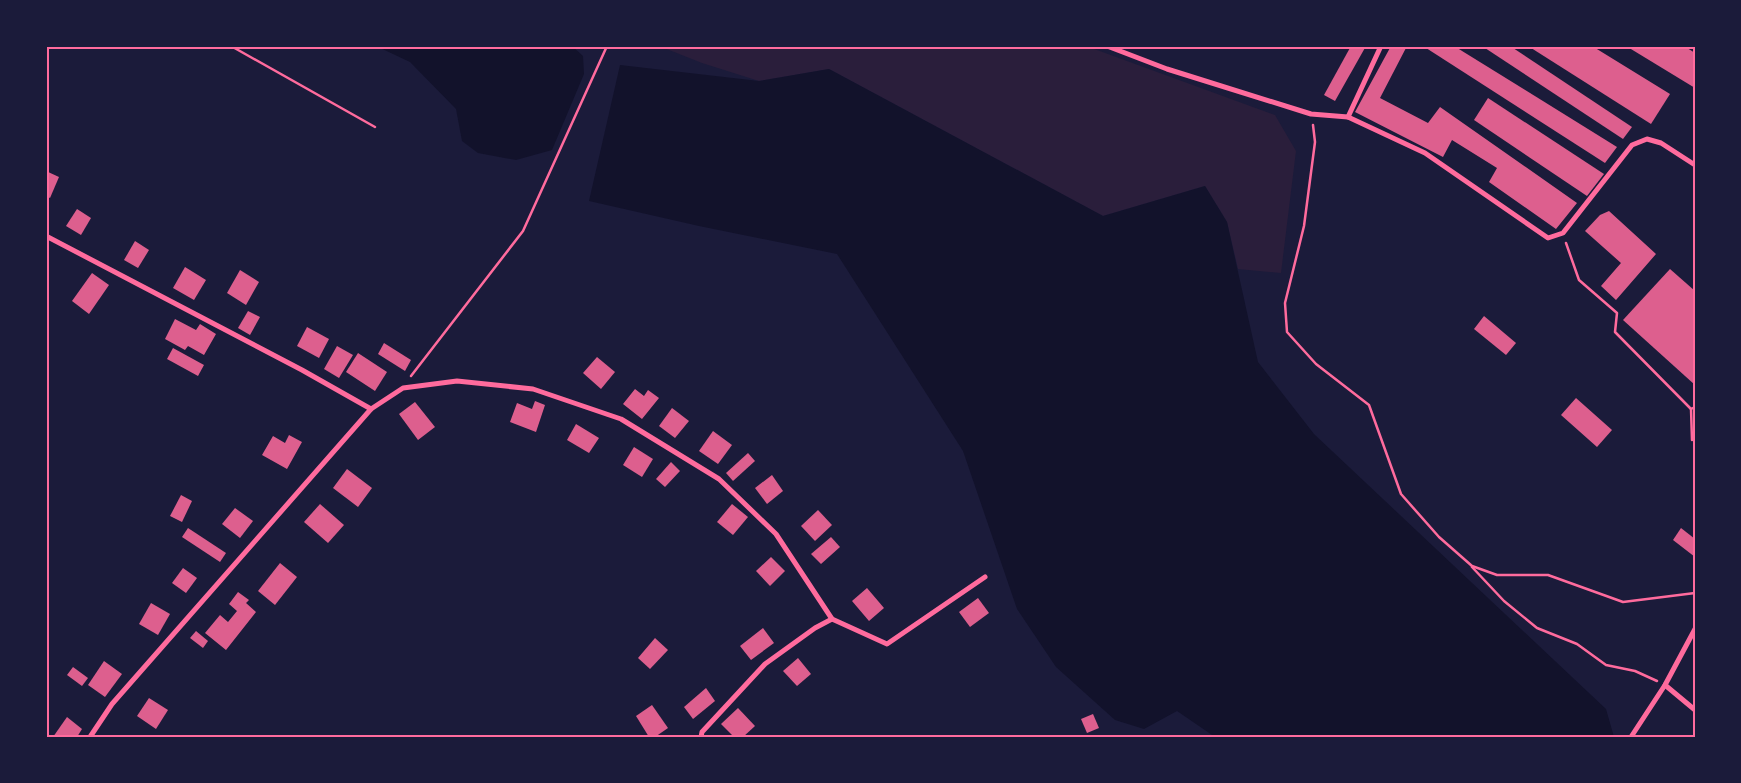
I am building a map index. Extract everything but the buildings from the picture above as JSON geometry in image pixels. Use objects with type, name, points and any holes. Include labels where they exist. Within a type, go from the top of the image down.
[{"type":"street","points":[[1107,46],[1167,69],[1311,114],[1348,117],[1425,153],[1548,238],[1563,233],[1632,145],[1647,139],[1662,143],[1695,165]]},
{"type":"street","points":[[1348,117],[1381,46]]},
{"type":"street","points":[[46,236],[302,370],[371,409]]},
{"type":"street","points":[[90,737],[112,704],[371,409],[403,388],[456,381],[533,389],[621,418],[719,478],[776,534],[832,618],[887,644],[985,578]]},
{"type":"street","points":[[701,737],[702,732],[765,664],[832,618]]},
{"type":"street","points":[[1631,737],[1665,685],[1695,629]]},
{"type":"street","points":[[1665,685],[1695,710]]},
{"type":"path","points":[[231,46],[375,127]]},
{"type":"path","points":[[403,388],[523,231],[608,46]]},
{"type":"path","points":[[1311,114],[1315,142],[1304,226],[1285,303],[1287,332],[1316,364],[1369,405],[1401,494],[1439,536],[1472,566],[1504,601],[1537,628],[1577,644],[1606,665],[1635,671],[1665,685]]},
{"type":"path","points":[[1563,233],[1579,280],[1617,313],[1615,332],[1693,408],[1692,440]]},
{"type":"path","points":[[1472,566],[1497,575],[1548,575],[1623,602],[1695,593]]},
{"type":"shaded area","points":[[376,46],[572,46],[583,56],[584,74],[552,150],[516,160],[478,153],[462,141],[456,109],[410,62]]},
{"type":"shaded area","points":[[659,46],[1086,46],[1275,115],[1296,151],[1281,273],[1238,269],[1227,222],[1205,186],[1103,216],[829,69],[759,81],[702,63]]},
{"type":"shaded area","points":[[620,65],[759,81],[829,69],[1103,216],[1205,186],[1227,222],[1258,362],[1314,434],[1606,709],[1614,737],[1215,737],[1177,711],[1144,729],[1115,720],[1056,667],[1017,609],[963,451],[837,254],[589,201]]}]
